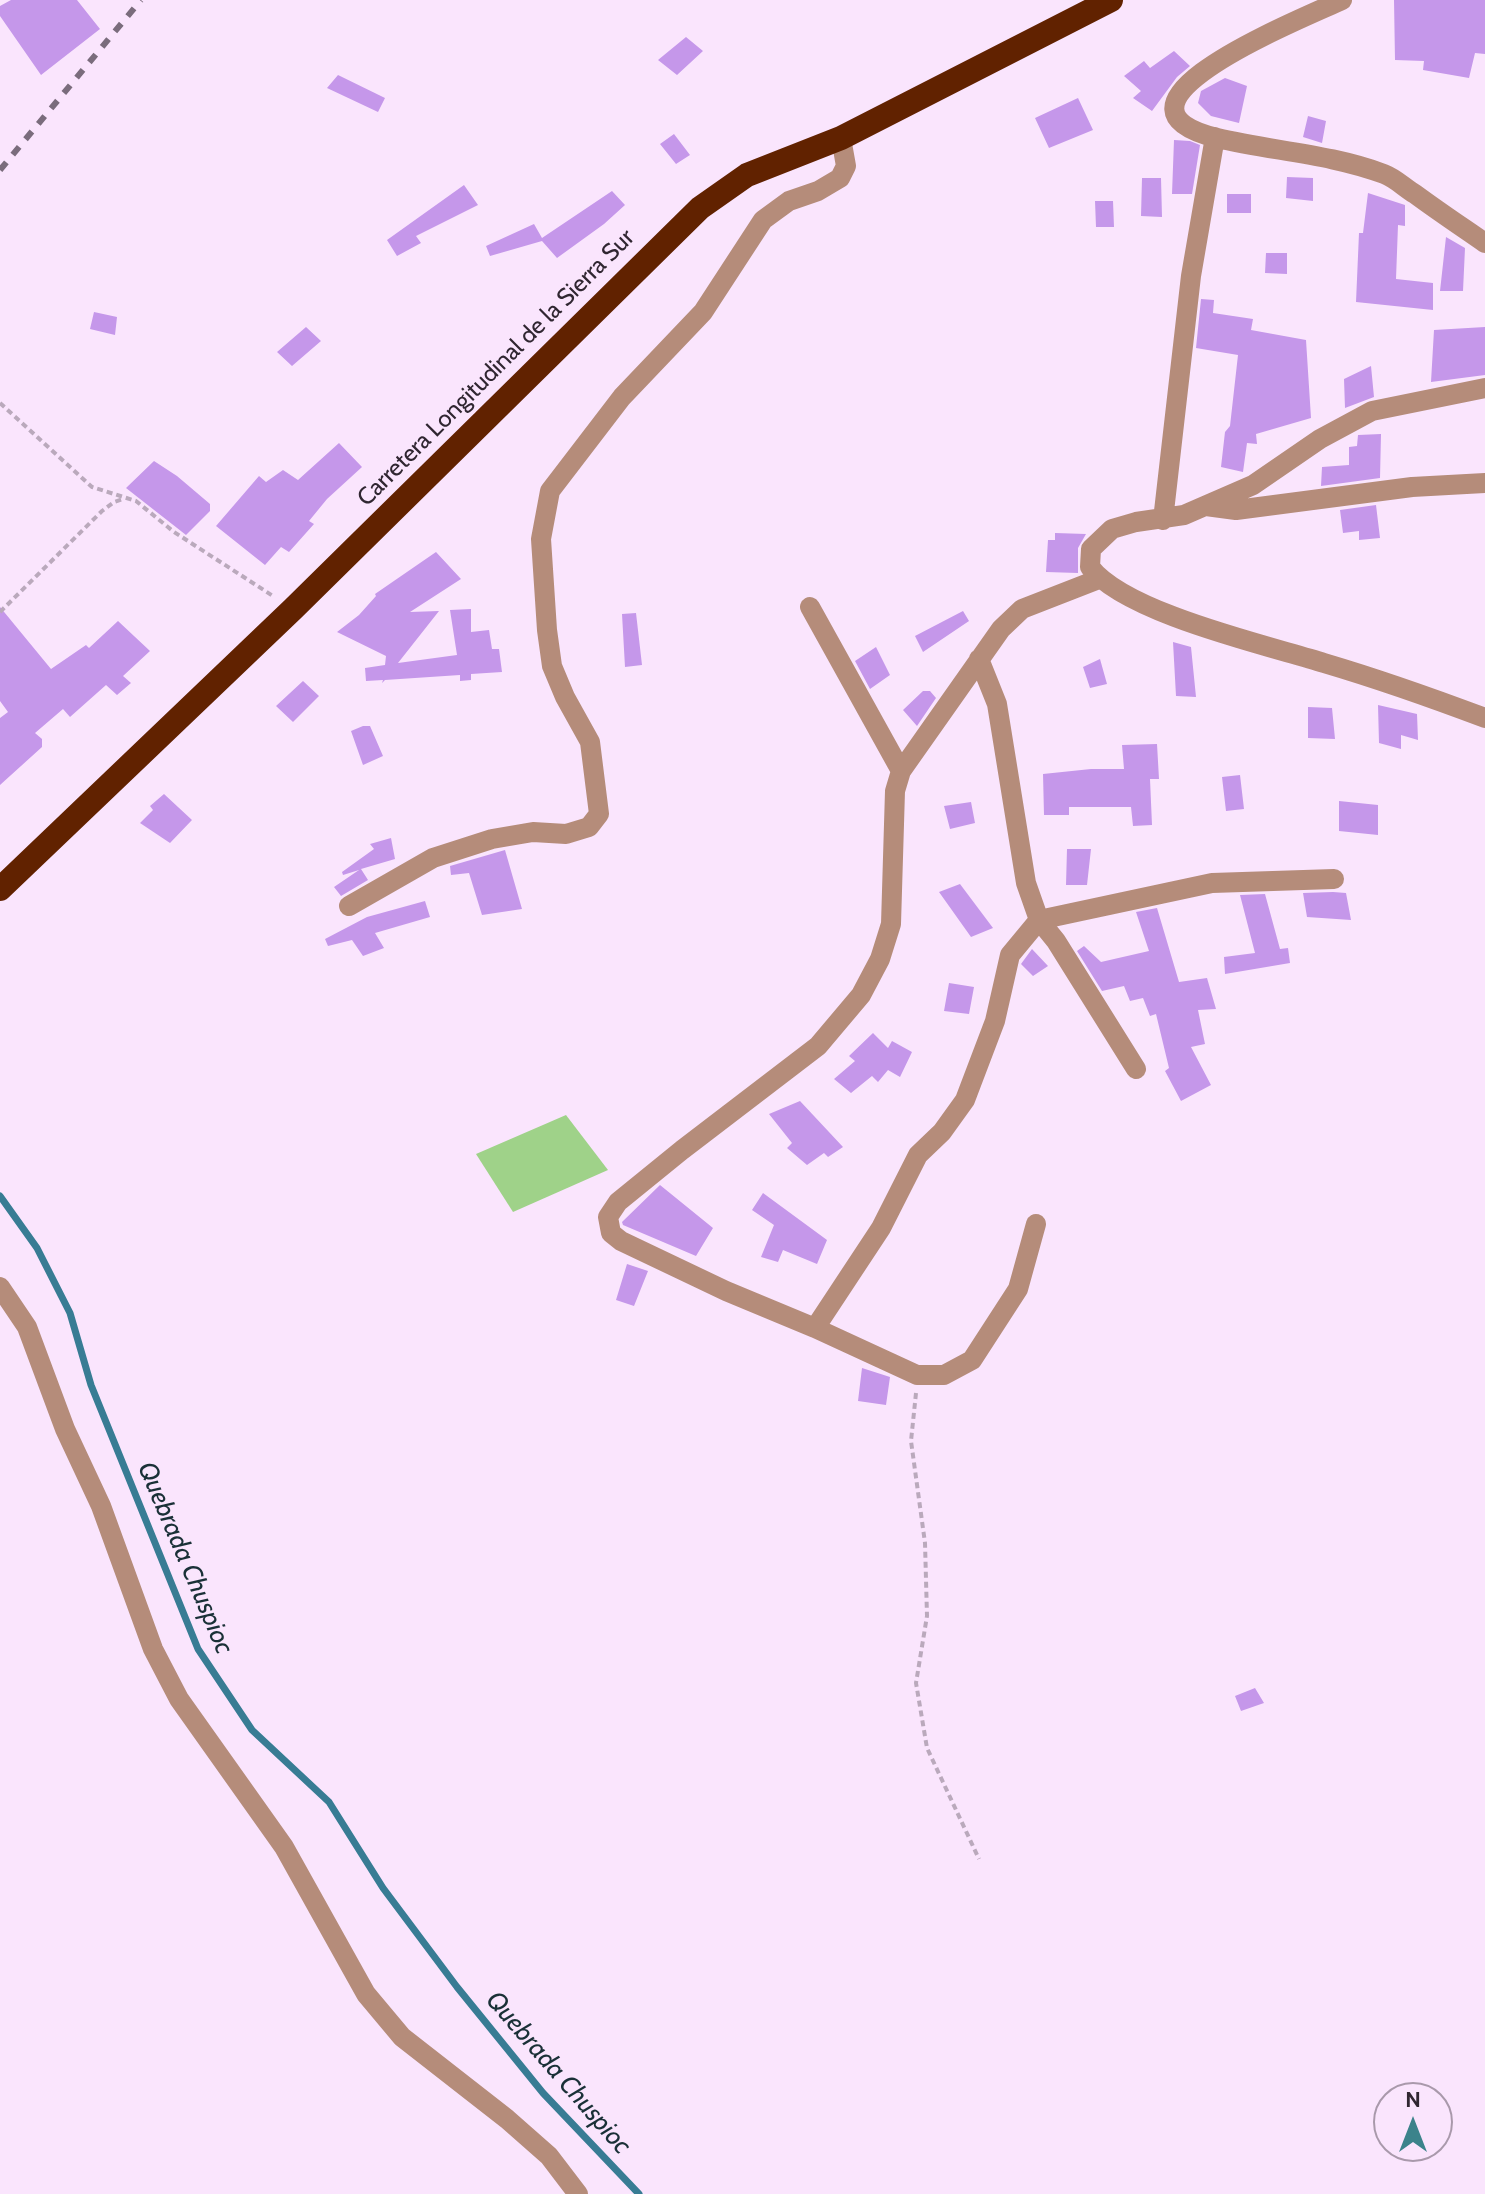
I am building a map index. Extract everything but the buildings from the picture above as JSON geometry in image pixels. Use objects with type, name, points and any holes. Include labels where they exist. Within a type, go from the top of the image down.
[{"type":"highway","name":"Carretera Longitudinal de la Sierra Sur","points":[[0,889],[293,609],[700,208],[747,175],[841,138],[1111,0]]},
{"type":"street","points":[[1342,0],[1253,43],[1193,77],[1174,104],[1174,113],[1179,122],[1215,137],[1387,175],[1485,243]]},
{"type":"street","points":[[1163,520],[1191,276],[1215,137]]},
{"type":"street","points":[[349,906],[433,858],[492,839],[533,832],[566,834],[589,827],[599,814],[590,742],[552,666],[541,539],[550,491],[622,397],[703,312],[763,220],[789,201],[818,191],[840,178],[846,166],[841,138]]},
{"type":"street","points":[[1485,388],[1372,411],[1320,439],[1253,485],[1206,506],[1163,520],[1136,522],[1112,529],[1091,549],[1090,567],[1099,579],[1159,610],[1485,718]]},
{"type":"street","points":[[1206,506],[1236,510],[1412,487],[1485,483]]},
{"type":"street","points":[[1036,1224],[1018,1289],[972,1360],[944,1375],[917,1375],[621,1241],[611,1233],[608,1217],[618,1202],[818,1046],[861,995],[880,959],[891,924],[895,791],[901,771],[1001,629],[1022,609],[1099,579]]},
{"type":"street","points":[[810,607],[901,771]]},
{"type":"street","points":[[979,659],[997,704],[1026,883],[1039,920],[1056,941],[1136,1069]]},
{"type":"street","points":[[815,1328],[881,1228],[918,1155],[942,1132],[965,1100],[995,1021],[1010,955],[1039,920],[1212,883],[1334,879]]},
{"type":"street","points":[[0,1287],[27,1327],[65,1429],[101,1506],[153,1649],[179,1699],[284,1847],[366,1994],[402,2037],[549,2156],[578,2194]]},
{"type":"path","points":[[0,403],[92,487],[145,507],[174,532],[293,609]]},
{"type":"path","points":[[0,612],[102,511],[126,498]]},
{"type":"path","points":[[917,1375],[911,1441],[925,1543],[927,1616],[916,1683],[927,1748],[979,1859]]},
{"type":"green space","points":[[566,1115],[608,1170],[513,1212],[476,1154]]},
{"type":"waterway","name":"Quebrada Chuspioc","points":[[0,1196],[37,1248],[70,1313],[91,1385],[198,1649],[252,1730],[329,1802],[383,1888],[457,1987],[543,2093],[639,2194]]},
{"type":"railway","points":[[0,170],[141,0]]}]
